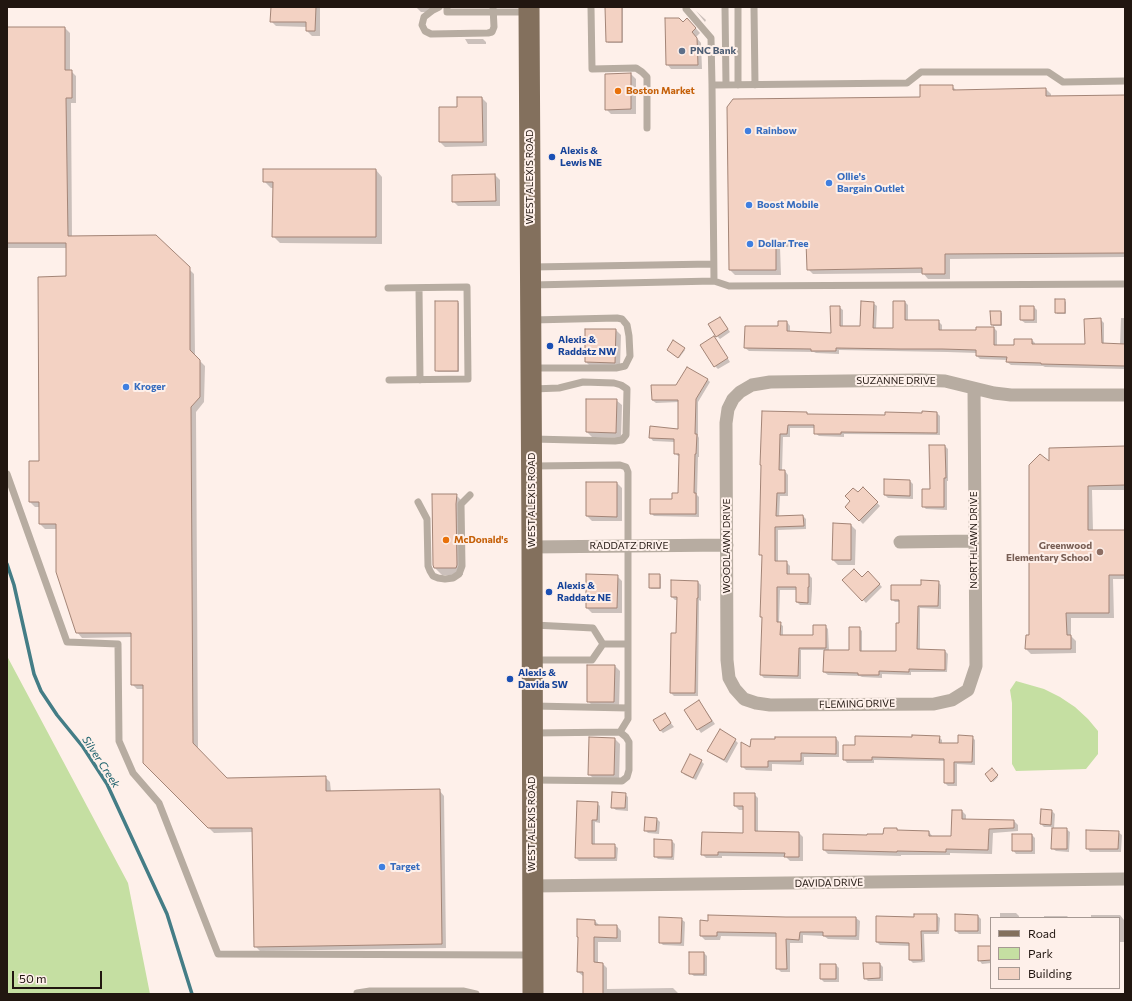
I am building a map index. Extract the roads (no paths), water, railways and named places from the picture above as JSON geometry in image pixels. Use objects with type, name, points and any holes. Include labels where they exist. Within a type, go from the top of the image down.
[{"type":"main road","name":"WEST ALEXIS ROAD","points":[[529,9],[532,547],[532,994]]},
{"type":"street","name":"SUZANNE DRIVE","points":[[740,392],[752,385],[770,382],[920,380],[945,381],[974,389],[1012,395],[1125,395]]},
{"type":"street","name":"NORTHLAWN DRIVE","points":[[968,690],[976,666],[974,389]]},
{"type":"street","name":"WOODLAWN DRIVE","points":[[740,392],[733,399],[728,409],[726,424],[727,660],[729,678],[735,689],[744,699]]},
{"type":"street","points":[[900,542],[974,541]]},
{"type":"street","name":"RADDATZ DRIVE","points":[[532,547],[727,545]]},
{"type":"street","name":"FLEMING DRIVE","points":[[744,699],[756,704],[770,705],[934,704],[952,700],[968,690]]},
{"type":"street","name":"DAVIDA DRIVE","points":[[532,886],[1125,879]]},
{"type":"lane","points":[[439,7],[424,17],[422,25],[425,31],[431,34],[488,34],[492,32],[494,26],[493,10]]},
{"type":"lane","points":[[447,7],[447,12],[529,9]]},
{"type":"lane","points":[[591,7],[592,68],[636,68],[647,77],[647,128]]},
{"type":"lane","points":[[686,7],[686,9],[711,38],[714,281]]},
{"type":"lane","points":[[725,7],[726,85]]},
{"type":"lane","points":[[738,7],[738,85]]},
{"type":"lane","points":[[754,7],[755,85]]},
{"type":"lane","points":[[712,85],[907,83],[921,72],[1048,72],[1063,82],[1125,81]]},
{"type":"lane","points":[[530,276],[713,264]]},
{"type":"lane","points":[[530,276],[714,281],[730,286],[1125,284]]},
{"type":"lane","points":[[388,288],[467,287],[468,379],[389,380]]},
{"type":"lane","points":[[418,288],[420,380]]},
{"type":"lane","points":[[530,320],[617,318],[622,320],[627,325],[630,356],[625,366],[616,368],[531,368]]},
{"type":"lane","points":[[602,383],[603,368]]},
{"type":"lane","points":[[531,389],[558,388],[583,382],[614,383],[627,389],[626,435],[622,440],[531,439]]},
{"type":"lane","points":[[531,466],[620,465],[626,467],[628,472],[628,719],[620,732]]},
{"type":"lane","points":[[7,474],[67,642],[118,644],[119,741],[133,773],[159,803],[218,954],[532,955]]},
{"type":"lane","points":[[418,502],[426,519],[428,566],[432,576],[445,579],[454,578],[459,574],[462,566],[461,504],[470,495]]},
{"type":"lane","points":[[532,625],[593,628],[603,644]]},
{"type":"lane","points":[[603,644],[628,644]]},
{"type":"lane","points":[[532,660],[592,660],[603,644]]},
{"type":"lane","points":[[532,706],[628,708]]},
{"type":"lane","points":[[532,733],[620,732],[629,742],[629,770],[627,777],[622,781],[532,780]]},
{"type":"lane","points":[[357,994],[370,991],[463,991],[475,994]]},
{"type":"waterway","name":"Silver Creek","points":[[7,564],[14,585],[34,674],[41,691],[57,715],[83,747],[107,784],[167,914],[192,994]]},
{"type":"place","name":"PNC Bank","points":[[682,51]]},
{"type":"place","name":"Boston Market","points":[[618,91]]},
{"type":"place","name":"Rainbow","points":[[748,131]]},
{"type":"place","name":"Alexis & Lewis NE","points":[[552,157]]},
{"type":"place","name":"Ollie's Bargain Outlet","points":[[829,183]]},
{"type":"place","name":"Boost Mobile","points":[[749,205]]},
{"type":"place","name":"Dollar Tree","points":[[750,244]]},
{"type":"place","name":"Alexis & Raddatz NW","points":[[550,346]]},
{"type":"place","name":"Kroger","points":[[126,387]]},
{"type":"place","name":"McDonald's","points":[[446,540]]},
{"type":"place","name":"Greenwood Elementary School","points":[[1100,552]]},
{"type":"place","name":"Alexis & Raddatz NE","points":[[549,592]]},
{"type":"place","name":"Alexis & Davida SW","points":[[510,679]]},
{"type":"place","name":"Target","points":[[382,867]]}]
